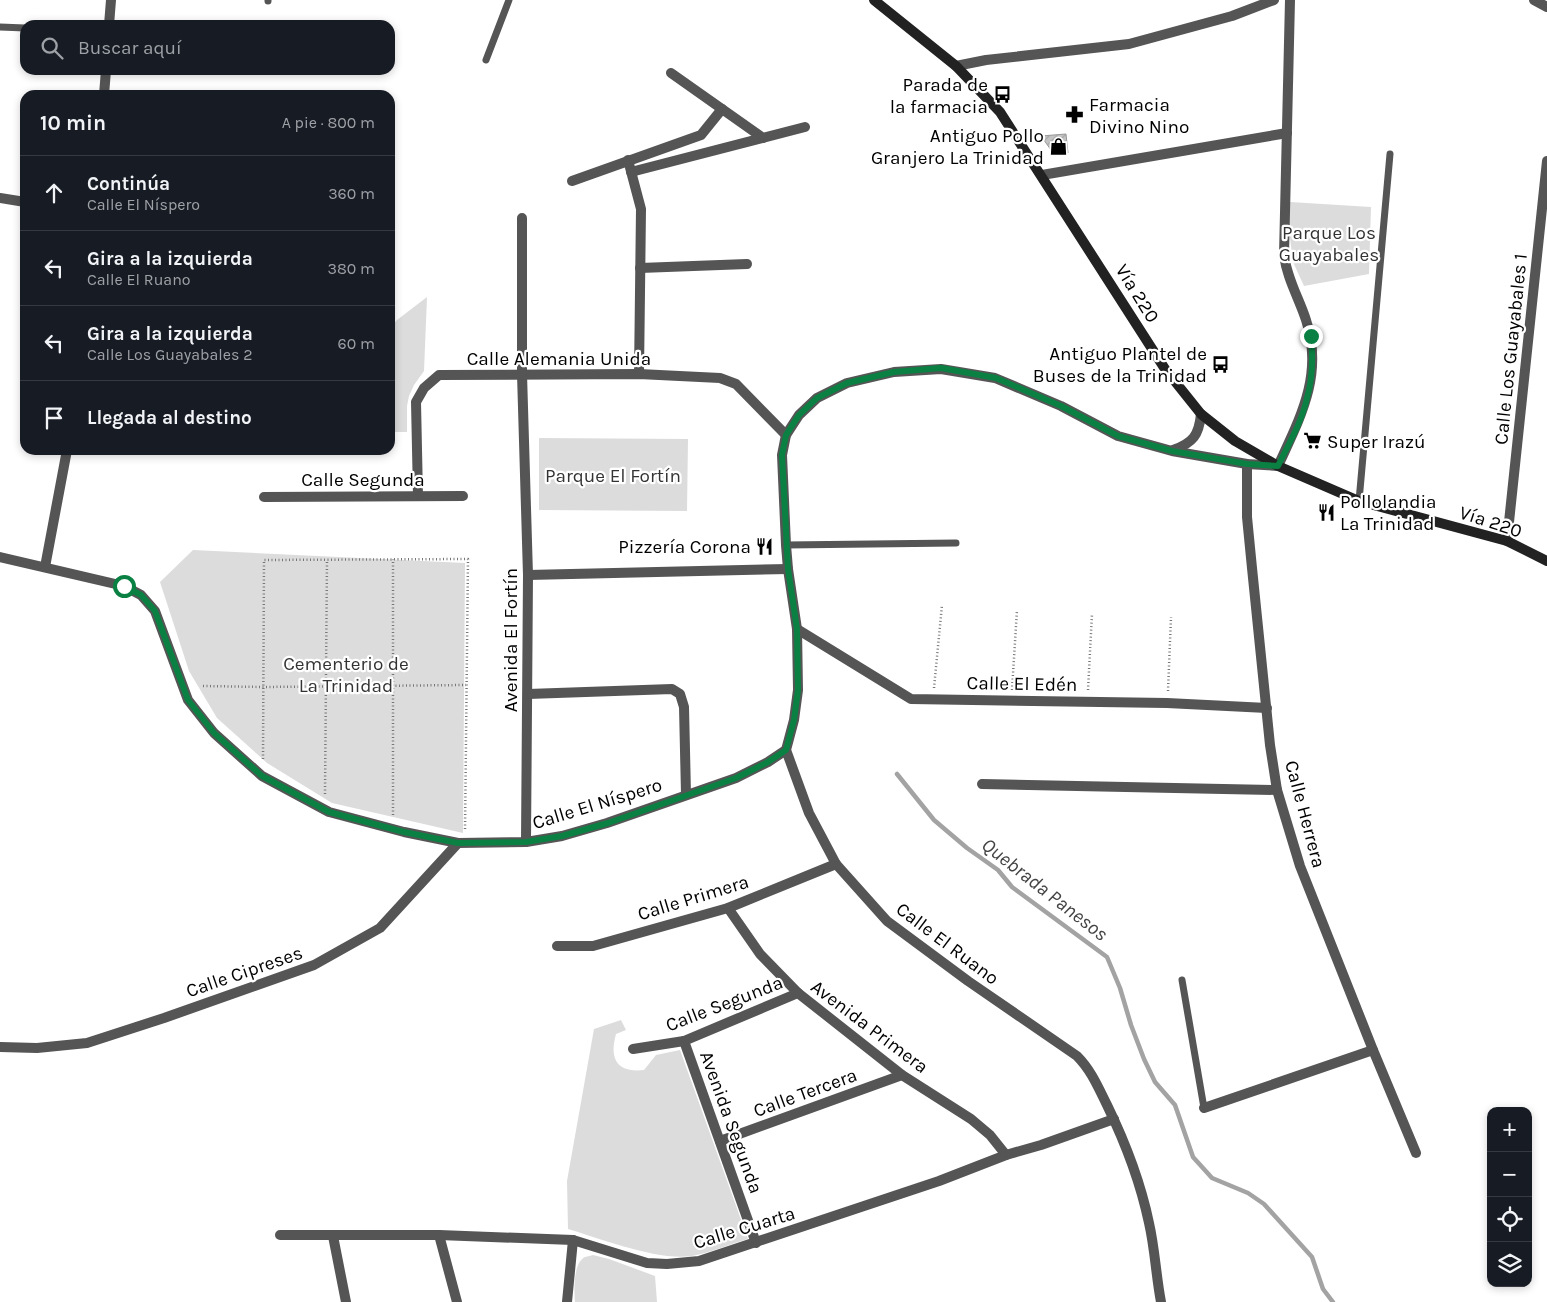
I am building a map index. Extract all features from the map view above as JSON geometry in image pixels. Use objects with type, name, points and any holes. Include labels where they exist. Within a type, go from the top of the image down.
[{"type":"main road","name":"Vía 220","points":[[874,0],[956,66],[1000,112],[1042,174],[1166,368],[1201,414],[1235,441],[1278,466],[1360,501],[1507,541],[1547,561]]},
{"type":"street","points":[[109,20],[111,0]]},
{"type":"street","points":[[956,66],[986,60],[1129,44],[1232,16],[1274,0]]},
{"type":"street","points":[[786,750],[794,720],[798,690],[797,629],[788,569],[782,455],[786,435],[799,415],[817,398],[847,383],[894,372],[941,368],[996,378],[1061,406],[1118,436],[1172,451],[1247,464],[1278,466],[1307,400],[1313,356],[1311,336],[1286,268],[1284,255],[1290,0]]},
{"type":"street","points":[[1534,0],[1547,7]]},
{"type":"street","points":[[671,73],[763,138]]},
{"type":"street","points":[[104,90],[106,75]]},
{"type":"street","points":[[572,181],[701,135],[722,109]]},
{"type":"street","points":[[631,172],[805,127]]},
{"type":"street","points":[[1042,174],[1287,133]]},
{"type":"street","points":[[628,160],[641,210],[639,374]]},
{"type":"street","name":"Calle Los Guayabales 1","points":[[1507,541],[1547,161]]},
{"type":"street","points":[[0,198],[20,201]]},
{"type":"street","points":[[522,218],[522,374]]},
{"type":"street","points":[[640,268],[746,264]]},
{"type":"street","name":"Avenida El Fortín","points":[[522,374],[528,575],[526,842]]},
{"type":"street","name":"Calle Alemania Unida","points":[[418,496],[416,402],[424,388],[439,375],[639,374],[720,378],[736,384],[786,435]]},
{"type":"street","points":[[1172,451],[1184,446],[1194,438],[1199,427],[1201,414]]},
{"type":"street","points":[[45,567],[66,455]]},
{"type":"street","name":"Calle Herrera","points":[[1247,464],[1249,534],[1277,790],[1300,866],[1416,1153]]},
{"type":"street","name":"Calle Segunda","points":[[264,496],[463,496]]},
{"type":"street","name":"Calle El Níspero","points":[[0,557],[124,586],[141,595],[155,611],[188,700],[214,733],[262,776],[329,812],[404,832],[462,843],[526,842],[562,836],[608,823],[736,778],[768,762],[786,750]]},
{"type":"street","points":[[528,575],[788,569]]},
{"type":"street","name":"Calle El Edén","points":[[797,629],[911,699],[1167,703],[1267,708]]},
{"type":"street","points":[[528,694],[672,690],[680,694],[684,708],[686,794]]},
{"type":"street","name":"Calle El Ruano","points":[[786,750],[809,813],[836,864],[887,921],[968,981],[1077,1056],[1087,1066],[1114,1118],[1136,1168],[1150,1224],[1161,1302]]},
{"type":"street","points":[[982,784],[1277,790]]},
{"type":"street","name":"Calle Cipreses","points":[[0,1047],[37,1048],[87,1043],[314,966],[380,928],[462,843]]},
{"type":"street","name":"Calle Primera","points":[[557,946],[593,946],[728,908],[836,864]]},
{"type":"street","name":"Avenida Primera","points":[[728,908],[760,954],[798,994],[902,1075],[971,1119],[990,1135],[1006,1155]]},
{"type":"street","name":"Calle Segunda","points":[[632,1049],[684,1041],[798,994]]},
{"type":"street","name":"Avenida Segunda","points":[[684,1041],[756,1243]]},
{"type":"street","points":[[1204,1108],[1373,1050]]},
{"type":"street","name":"Calle Tercera","points":[[720,1141],[902,1075]]},
{"type":"street","name":"Calle Cuarta","points":[[280,1235],[439,1234],[573,1240],[646,1262],[667,1264],[699,1261],[939,1181],[1006,1155],[1114,1118]]},
{"type":"street","points":[[439,1234],[457,1302]]},
{"type":"street","points":[[333,1236],[346,1302]]},
{"type":"street","points":[[567,1302],[573,1240]]},
{"type":"lane","points":[[486,60],[510,0]]},
{"type":"lane","points":[[0,27],[20,28]]},
{"type":"lane","points":[[1360,501],[1390,154]]},
{"type":"lane","points":[[786,544],[956,543]]},
{"type":"lane","points":[[1182,980],[1204,1108]]},
{"type":"path","points":[[393,815],[394,559]]},
{"type":"path","points":[[262,776],[264,560],[468,559],[462,843]]},
{"type":"path","points":[[325,794],[327,560]]},
{"type":"path","points":[[933,699],[942,604]]},
{"type":"path","points":[[1011,701],[1017,610]]},
{"type":"path","points":[[1087,701],[1092,614]]},
{"type":"path","points":[[1167,703],[1172,616]]},
{"type":"path","points":[[204,686],[466,686]]},
{"type":"green space","name":"Parque Los Guayabales","points":[[1290,202],[1371,207],[1369,274],[1304,286],[1293,262],[1289,230]]},
{"type":"green space","points":[[427,297],[424,371],[409,396],[407,432],[395,432],[395,322]]},
{"type":"green space","name":"Parque El Fortín","points":[[539,438],[688,439],[687,511],[539,510]]},
{"type":"green space","name":"Cementerio de La Trinidad","points":[[193,550],[465,563],[463,833],[332,803],[267,763],[217,718],[189,671],[160,582]]},
{"type":"green space","points":[[621,1020],[626,1030],[616,1034],[614,1051],[617,1062],[621,1067],[644,1070],[656,1055],[680,1050],[748,1239],[699,1255],[678,1257],[630,1248],[568,1229],[567,1181],[594,1029]]},
{"type":"green space","points":[[593,1255],[655,1276],[657,1302],[575,1302],[575,1277],[578,1265],[585,1257]]},
{"type":"building","name":"Antiguo Pollo Granjero La Trinidad","points":[[1066,134],[1068,153],[1051,150],[1041,136]]},
{"type":"waterway","name":"Quebrada Panesos","points":[[897,774],[934,820],[967,848],[998,870],[1012,887],[1107,957],[1120,988],[1144,1059],[1155,1082],[1175,1105],[1193,1157],[1212,1178],[1248,1193],[1264,1204],[1312,1257],[1323,1289],[1333,1302]]},
{"type":"place","name":"Parada de la farmacia","points":[[1002,95]]},
{"type":"place","name":"Farmacia Divino Nino","points":[[1075,115]]},
{"type":"place","name":"Antiguo Pollo Granjero La Trinidad","points":[[1058,146]]},
{"type":"place","name":"Antiguo Plantel de Buses de la Trinidad","points":[[1221,364]]},
{"type":"place","name":"Super Irazú","points":[[1313,441]]},
{"type":"place","name":"Pollolandia La Trinidad","points":[[1326,512]]},
{"type":"place","name":"Pizzería Corona","points":[[765,546]]},
{"type":"route","points":[[124,586],[141,595],[155,611],[188,700],[214,733],[262,776],[329,812],[404,832],[458,843],[526,842],[562,836],[608,823],[736,778],[768,762],[786,750],[794,720],[798,690],[797,629],[788,569],[782,455],[786,435],[799,415],[817,398],[847,383],[894,372],[941,368],[996,378],[1061,406],[1118,436],[1172,451],[1247,464],[1278,466],[1307,400],[1313,356],[1311,336]]}]
